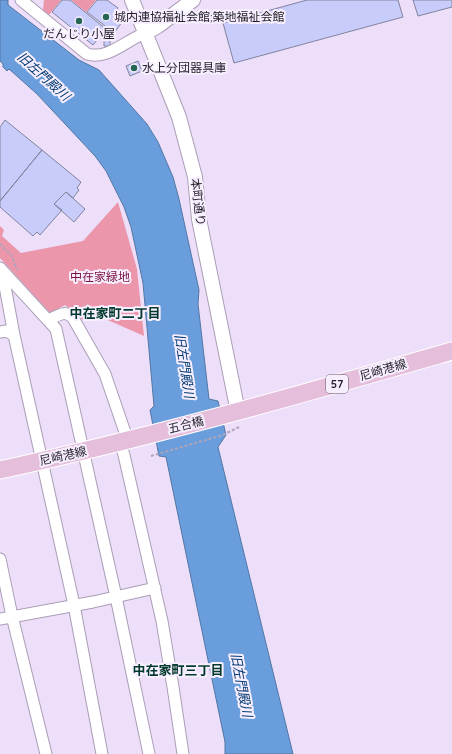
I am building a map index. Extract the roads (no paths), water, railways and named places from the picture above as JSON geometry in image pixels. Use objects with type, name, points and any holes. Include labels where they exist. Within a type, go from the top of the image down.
[{"type":"main road","name":"尼崎港線","points":[[222,416],[238,420],[452,351]]},
{"type":"main road","name":"五合橋","points":[[150,434],[222,416]]},
{"type":"main road","name":"尼崎港線","points":[[0,470],[83,452],[150,434]]},
{"type":"street","points":[[22,0],[87,54],[94,56],[102,55],[111,51],[158,26],[193,0]]},
{"type":"street","name":"本町通り","points":[[132,0],[179,117],[195,177],[199,219],[238,420]]},
{"type":"street","points":[[1,269],[56,329],[116,597],[149,754]]},
{"type":"street","points":[[1,269],[8,330],[42,461],[74,605],[102,754]]},
{"type":"street","points":[[48,320],[64,313],[69,314],[73,318],[105,374],[124,442],[124,455],[155,588],[173,687],[183,754]]},
{"type":"street","points":[[0,559],[12,616],[46,754]]},
{"type":"street","points":[[0,619],[155,588]]},
{"type":"water","name":"旧左門殿川","points":[[0,0],[8,0],[8,5],[79,60],[99,70],[147,124],[158,142],[173,177],[199,290],[198,304],[209,399],[218,401],[226,435],[218,447],[293,754],[225,754],[225,742],[166,457],[159,456],[150,410],[154,406],[143,283],[131,227],[124,207],[106,171],[95,156],[37,94],[9,69],[7,71],[3,67],[3,64],[0,61]]},
{"type":"place","name":"城内連協福祉会館;築地福祉会館","points":[[106,17]]},
{"type":"place","name":"だんじり小屋","points":[[79,21]]},
{"type":"place","name":"水上分団器具庫","points":[[134,68]]},
{"type":"district","name":"中在家町二丁目","points":[[115,313]]},
{"type":"district","name":"中在家町三丁目","points":[[178,670]]},
{"type":"park label","name":"中在家緑地","points":[[100,277]]}]
